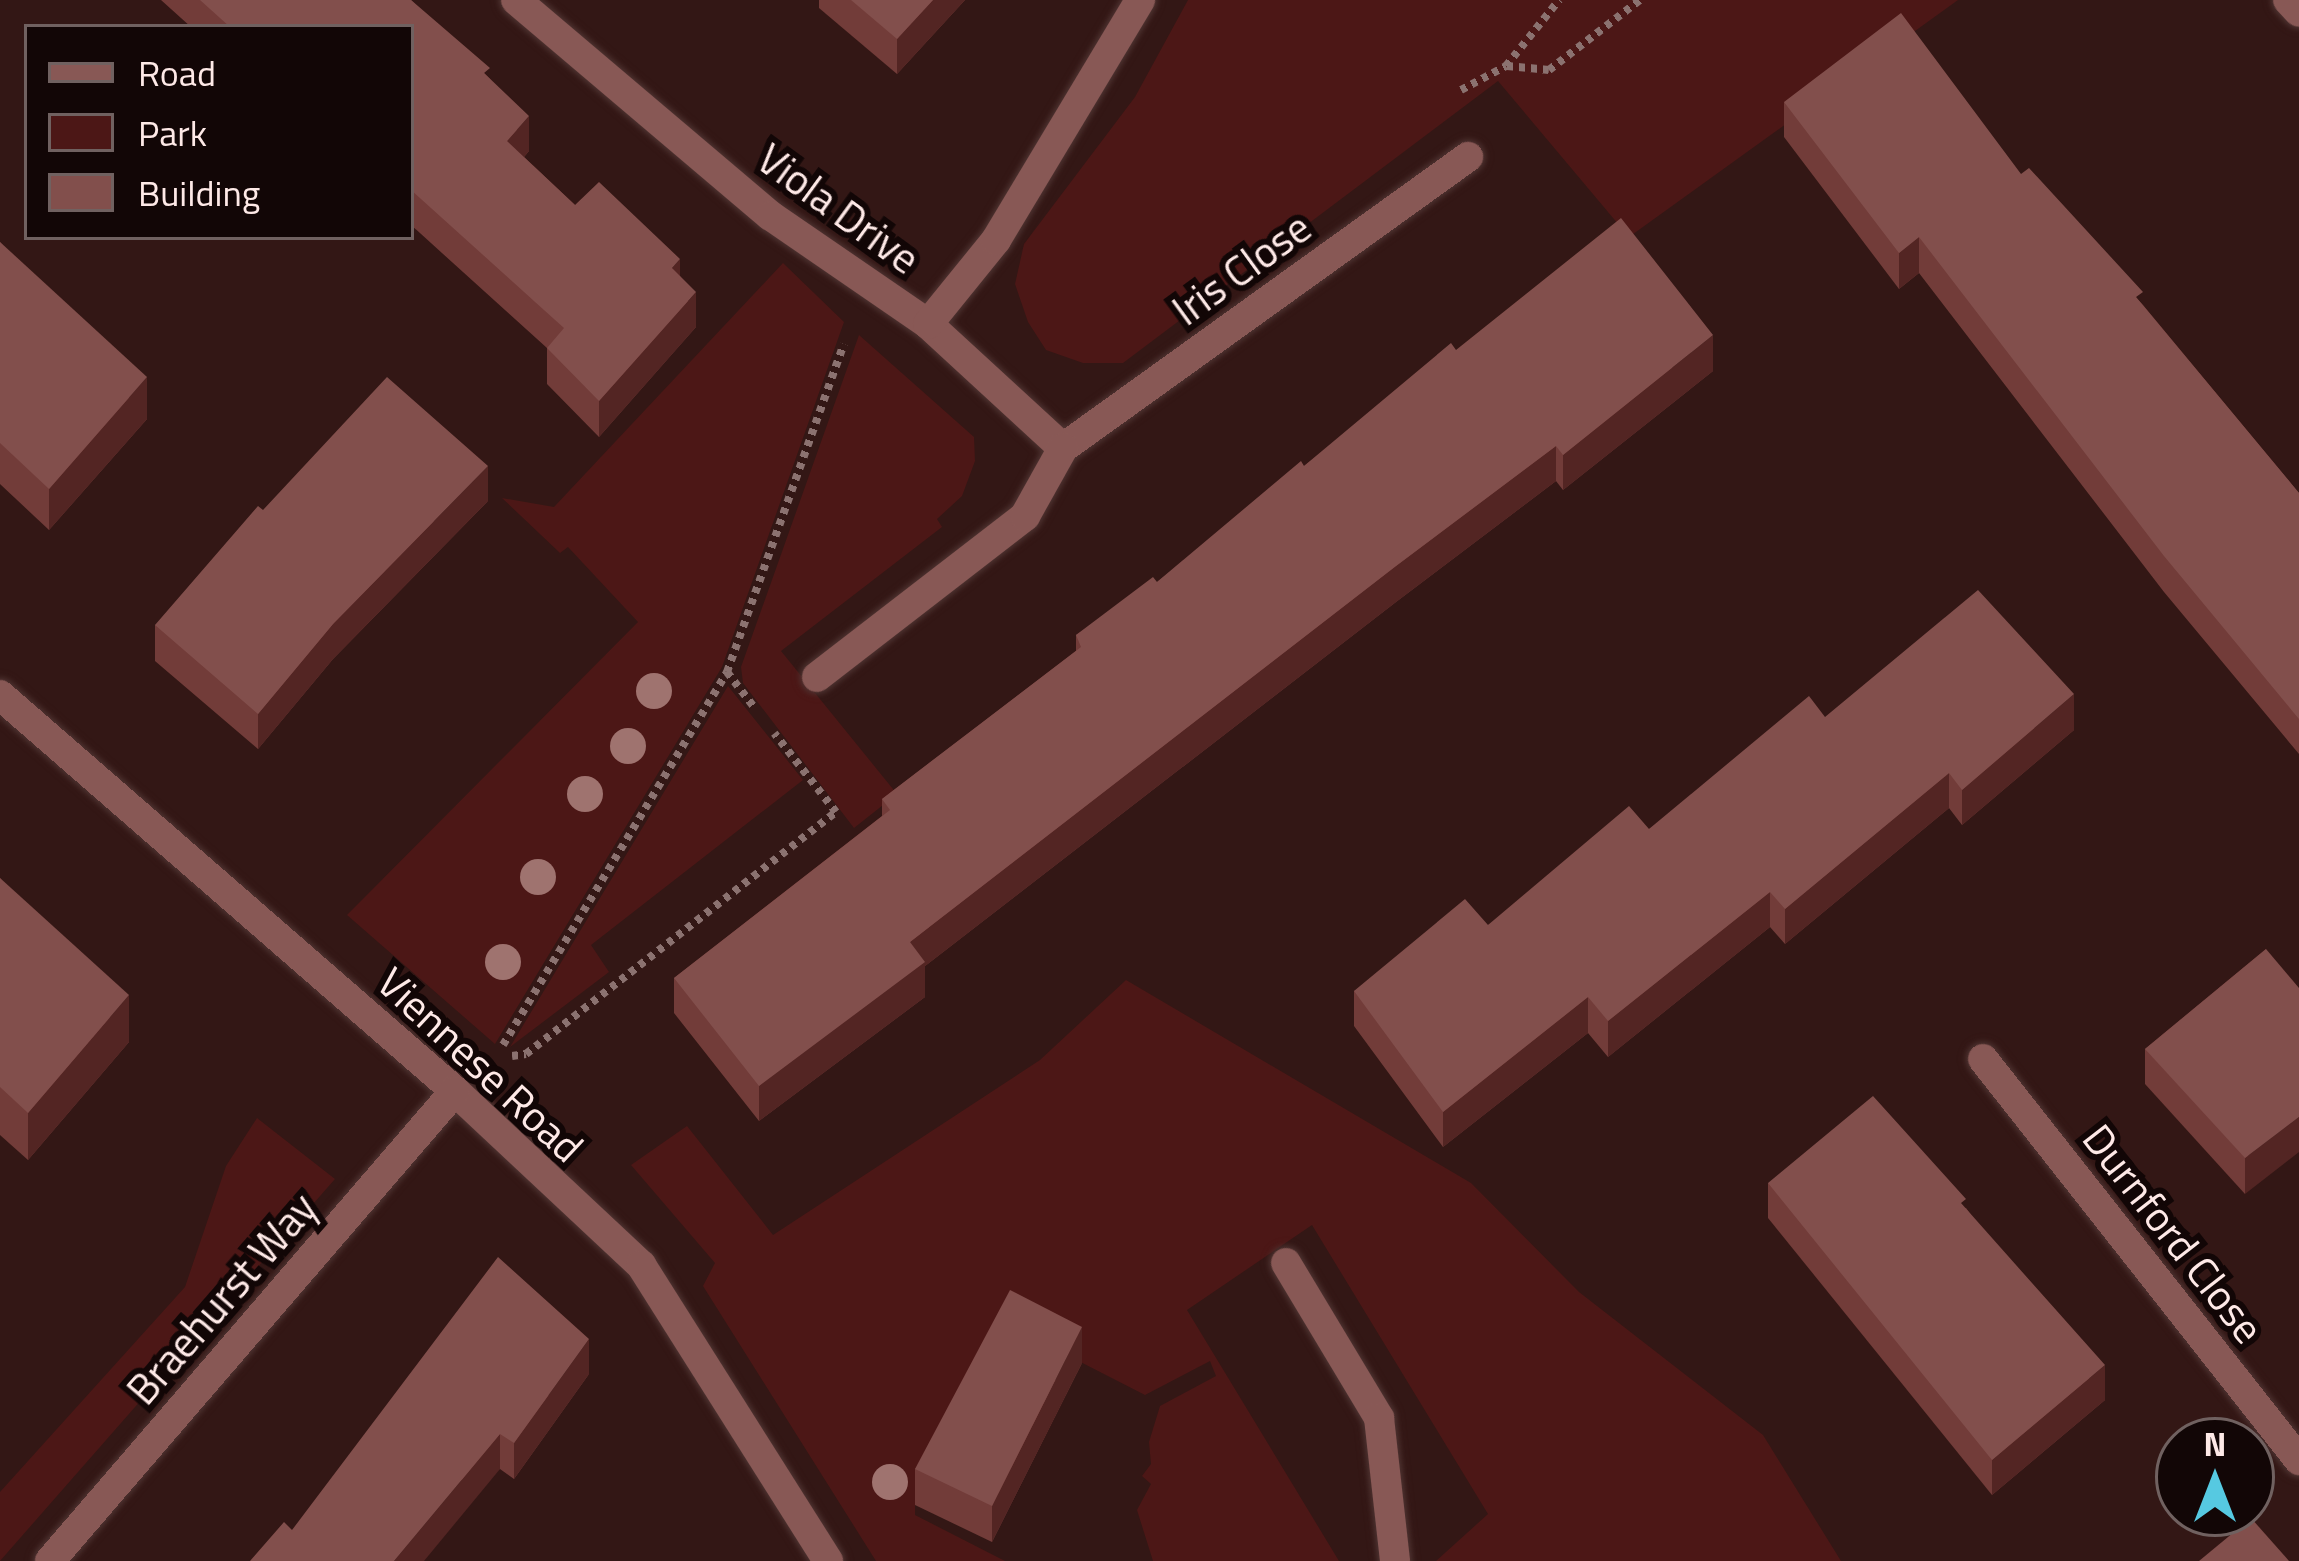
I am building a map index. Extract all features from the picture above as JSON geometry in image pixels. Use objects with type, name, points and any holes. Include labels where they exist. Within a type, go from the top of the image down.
[{"type":"street","name":"Viola Drive","points":[[516,0],[771,216],[928,324],[1007,224],[1140,0]]},
{"type":"street","points":[[2288,0],[2299,12]]},
{"type":"street","name":"Iris Close","points":[[817,677],[1025,516],[1063,448],[1468,157]]},
{"type":"street","points":[[928,324],[1063,448]]},
{"type":"street","name":"Viennese Road","points":[[0,695],[455,1091],[641,1265],[828,1561]]},
{"type":"street","name":"Durnford Close","points":[[1983,1059],[2299,1460]]},
{"type":"street","name":"Braehurst Way","points":[[50,1561],[455,1091]]},
{"type":"street","points":[[1286,1263],[1378,1418],[1395,1561]]},
{"type":"path","points":[[1468,157],[1446,99],[1506,66],[1559,0]]},
{"type":"path","points":[[1506,66],[1549,70],[1640,0]]},
{"type":"path","points":[[727,672],[836,812],[526,1054],[487,1060],[501,1049],[727,672],[851,326],[881,289]]},
{"type":"green space","points":[[1188,0],[1958,0],[1629,237],[1498,81],[1123,363],[1083,363],[1046,350],[1028,322],[1015,284],[1024,244],[1135,97]]},
{"type":"green space","points":[[783,263],[844,322],[722,667],[495,1044],[347,915],[638,622],[568,547],[560,553],[502,498],[554,507]]},
{"type":"green space","points":[[859,335],[974,437],[975,461],[962,496],[937,519],[942,527],[781,651],[897,794],[854,828],[743,683],[741,667]]},
{"type":"green space","points":[[728,686],[803,780],[591,945],[609,972],[510,1047]]},
{"type":"green space","points":[[1126,980],[1471,1183],[1579,1292],[1763,1435],[1841,1561],[1436,1561],[1488,1514],[1312,1225],[1187,1310],[1339,1561],[1153,1561],[1137,1510],[1151,1484],[1142,1476],[1151,1464],[1149,1442],[1160,1406],[1216,1376],[1210,1361],[1145,1395],[1010,1326],[915,1505],[915,1515],[1005,1561],[876,1561],[703,1286],[715,1263],[631,1165],[687,1126],[773,1235],[1040,1060]]},
{"type":"green space","points":[[257,1118],[335,1179],[0,1561],[0,1492],[185,1287],[226,1166]]},
{"type":"building","points":[[200,0],[411,0],[490,68],[484,73],[529,116],[507,141],[575,205],[599,182],[680,259],[672,268],[696,292],[599,401],[547,348],[564,328],[414,193],[414,24],[227,24]]},
{"type":"building","points":[[851,0],[933,0],[897,39]]},
{"type":"building","points":[[1901,13],[2021,174],[2029,168],[2143,292],[2136,297],[2299,493],[2299,719],[2164,556],[1919,237],[1899,253],[1784,102]]},
{"type":"building","points":[[1621,218],[1713,335],[1563,455],[1556,446],[1396,566],[910,942],[925,962],[759,1086],[674,978],[890,810],[882,799],[1081,647],[1076,635],[1153,577],[1157,582],[1451,343],[1456,350]]},
{"type":"building","points":[[0,242],[147,377],[49,489],[0,443]]},
{"type":"building","points":[[387,377],[488,466],[333,624],[258,714],[155,625],[258,506],[263,510]]},
{"type":"building","points":[[1978,590],[2074,694],[1962,790],[1949,773],[1785,909],[1770,892],[1608,1021],[1588,997],[1443,1112],[1354,991],[1465,899],[1488,925],[1629,806],[1649,829],[1809,696],[1825,717]]},
{"type":"building","points":[[0,878],[129,995],[28,1113],[0,1087]]},
{"type":"building","points":[[2266,949],[2299,988],[2299,1117],[2245,1158],[2145,1049]]},
{"type":"building","points":[[1873,1096],[2105,1365],[1992,1460],[1768,1183]]},
{"type":"building","points":[[498,1257],[589,1339],[514,1443],[500,1434],[394,1561],[250,1561],[284,1522],[292,1530]]},
{"type":"building","points":[[1010,1290],[1082,1327],[992,1506],[915,1469]]},
{"type":"building","points":[[2228,1537],[2268,1537],[2289,1561],[2199,1561]]}]
